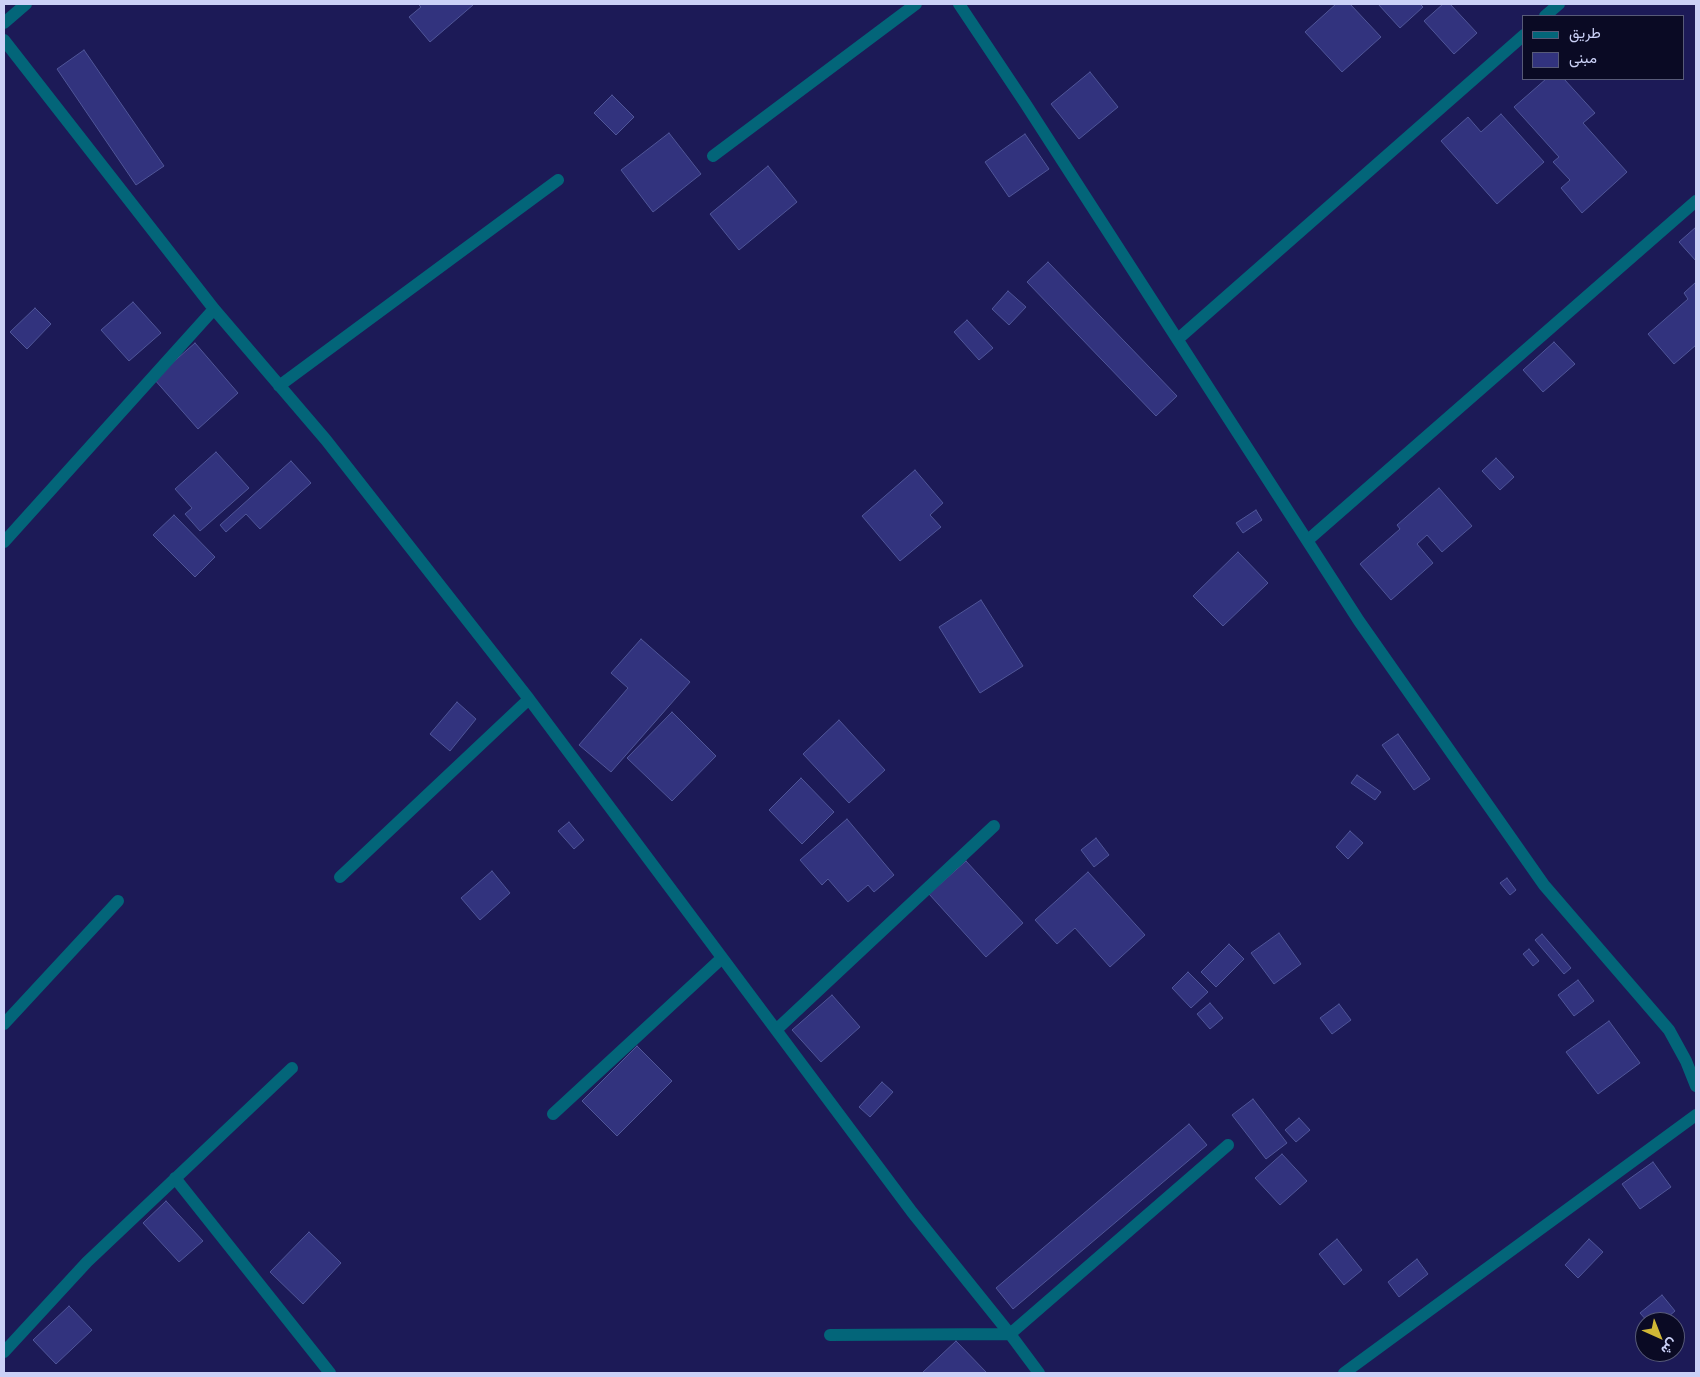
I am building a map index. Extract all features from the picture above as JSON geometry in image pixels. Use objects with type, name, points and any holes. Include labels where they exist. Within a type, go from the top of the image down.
[{"type":"street","points":[[4,23],[26,4]]},
{"type":"street","points":[[713,156],[916,4]]},
{"type":"street","points":[[960,4],[1026,103],[1359,621],[1544,885],[1669,1030],[1686,1061],[1696,1086]]},
{"type":"street","points":[[1546,15],[1559,4]]},
{"type":"street","points":[[1178,339],[1522,37]]},
{"type":"street","points":[[4,40],[214,309],[326,440],[529,699],[912,1212],[1039,1373]]},
{"type":"street","points":[[279,386],[558,180]]},
{"type":"street","points":[[1308,540],[1696,201]]},
{"type":"street","points":[[4,542],[214,309]]},
{"type":"street","points":[[340,877],[529,699]]},
{"type":"street","points":[[776,1030],[994,826]]},
{"type":"street","points":[[4,1024],[118,901]]},
{"type":"street","points":[[553,1114],[722,958]]},
{"type":"street","points":[[4,1352],[87,1262],[292,1068]]},
{"type":"street","points":[[1344,1373],[1696,1115]]},
{"type":"street","points":[[830,1335],[1010,1334],[1228,1145]]},
{"type":"street","points":[[175,1178],[330,1373]]},
{"type":"building","points":[[418,4],[473,5],[430,42],[409,17],[421,7]]},
{"type":"building","points":[[1336,4],[1350,4],[1381,37],[1342,72],[1305,32]]},
{"type":"building","points":[[1378,4],[1420,4],[1423,7],[1400,28]]},
{"type":"building","points":[[1443,4],[1450,4],[1477,33],[1454,54],[1424,21]]},
{"type":"building","points":[[84,50],[164,166],[136,185],[57,69]]},
{"type":"building","points":[[1090,72],[1118,107],[1079,139],[1051,104]]},
{"type":"building","points":[[1545,80],[1565,80],[1595,113],[1583,123],[1627,172],[1582,213],[1561,188],[1570,180],[1553,162],[1559,157],[1514,107]]},
{"type":"building","points":[[612,95],[634,117],[616,135],[594,113]]},
{"type":"building","points":[[1501,114],[1544,162],[1497,204],[1441,141],[1468,117],[1481,132]]},
{"type":"building","points":[[669,133],[701,174],[653,212],[621,170]]},
{"type":"building","points":[[1025,134],[1049,169],[1009,197],[985,162]]},
{"type":"building","points":[[768,166],[797,202],[739,250],[710,214]]},
{"type":"building","points":[[1696,227],[1696,261],[1679,242]]},
{"type":"building","points":[[1048,262],[1177,396],[1156,416],[1027,282]]},
{"type":"building","points":[[1696,282],[1696,345],[1674,364],[1648,334],[1688,299],[1684,293]]},
{"type":"building","points":[[1008,291],[1026,307],[1009,325],[992,309]]},
{"type":"building","points":[[133,302],[161,333],[129,361],[101,330]]},
{"type":"building","points":[[35,308],[51,324],[27,349],[10,332]]},
{"type":"building","points":[[967,320],[993,348],[979,360],[954,332]]},
{"type":"building","points":[[1554,342],[1575,364],[1543,392],[1523,370]]},
{"type":"building","points":[[195,343],[238,393],[198,429],[154,379]]},
{"type":"building","points":[[216,452],[249,488],[200,531],[185,514],[192,508],[175,489]]},
{"type":"building","points":[[1496,458],[1514,477],[1500,490],[1482,471]]},
{"type":"building","points":[[291,461],[311,483],[260,529],[246,514],[226,532],[220,525]]},
{"type":"building","points":[[915,470],[943,503],[930,515],[941,527],[900,561],[862,516]]},
{"type":"building","points":[[1439,488],[1472,526],[1442,552],[1427,535],[1417,544],[1433,563],[1391,600],[1360,564],[1400,529],[1397,525]]},
{"type":"building","points":[[1256,510],[1262,520],[1243,533],[1236,523]]},
{"type":"building","points":[[174,515],[215,557],[195,577],[153,535]]},
{"type":"building","points":[[1238,552],[1268,583],[1223,626],[1193,596]]},
{"type":"building","points":[[981,600],[1023,666],[980,693],[939,627]]},
{"type":"building","points":[[641,639],[690,682],[611,772],[579,745],[628,688],[611,673]]},
{"type":"building","points":[[457,702],[476,719],[450,751],[430,734]]},
{"type":"building","points":[[672,712],[716,756],[672,801],[627,758]]},
{"type":"building","points":[[839,720],[885,770],[849,803],[803,754]]},
{"type":"building","points":[[1398,734],[1430,779],[1414,790],[1382,745]]},
{"type":"building","points":[[1357,775],[1381,792],[1375,800],[1351,783]]},
{"type":"building","points":[[801,778],[834,812],[802,844],[769,810]]},
{"type":"building","points":[[847,819],[894,875],[874,892],[868,885],[848,902],[828,879],[822,885],[800,860]]},
{"type":"building","points":[[569,822],[584,840],[574,849],[558,831]]},
{"type":"building","points":[[1350,831],[1363,843],[1348,859],[1336,847]]},
{"type":"building","points":[[1096,838],[1109,855],[1094,867],[1081,850]]},
{"type":"building","points":[[966,861],[1023,923],[986,957],[929,894]]},
{"type":"building","points":[[492,871],[510,893],[480,920],[461,898]]},
{"type":"building","points":[[1088,872],[1145,935],[1110,967],[1075,928],[1057,944],[1035,920]]},
{"type":"building","points":[[1507,878],[1516,890],[1510,895],[1500,883]]},
{"type":"building","points":[[1279,933],[1301,964],[1274,984],[1251,953]]},
{"type":"building","points":[[1542,934],[1571,968],[1564,974],[1535,940]]},
{"type":"building","points":[[1229,944],[1244,959],[1216,987],[1201,972]]},
{"type":"building","points":[[1529,949],[1539,961],[1533,966],[1523,954]]},
{"type":"building","points":[[1188,972],[1208,992],[1191,1008],[1172,988]]},
{"type":"building","points":[[1578,980],[1594,1001],[1574,1016],[1558,995]]},
{"type":"building","points":[[832,995],[860,1027],[821,1062],[792,1030]]},
{"type":"building","points":[[1210,1003],[1223,1018],[1210,1029],[1197,1014]]},
{"type":"building","points":[[1339,1004],[1351,1020],[1332,1034],[1320,1018]]},
{"type":"building","points":[[1609,1021],[1640,1063],[1598,1094],[1566,1052]]},
{"type":"building","points":[[637,1046],[672,1081],[617,1136],[582,1101]]},
{"type":"building","points":[[882,1082],[893,1092],[870,1117],[859,1107]]},
{"type":"building","points":[[1253,1099],[1287,1143],[1266,1159],[1232,1115]]},
{"type":"building","points":[[1299,1118],[1310,1130],[1296,1142],[1285,1130]]},
{"type":"building","points":[[1189,1124],[1207,1145],[1013,1309],[996,1288]]},
{"type":"building","points":[[1282,1154],[1307,1181],[1280,1205],[1255,1178]]},
{"type":"building","points":[[1653,1162],[1671,1187],[1640,1209],[1622,1184]]},
{"type":"building","points":[[166,1201],[203,1241],[179,1262],[143,1223]]},
{"type":"building","points":[[309,1232],[341,1263],[303,1304],[270,1272]]},
{"type":"building","points":[[1337,1239],[1362,1270],[1344,1285],[1319,1254]]},
{"type":"building","points":[[1589,1239],[1603,1252],[1578,1278],[1565,1265]]},
{"type":"building","points":[[1417,1259],[1428,1274],[1399,1297],[1388,1282]]},
{"type":"building","points":[[1662,1295],[1675,1311],[1674,1312],[1641,1312]]},
{"type":"building","points":[[69,1306],[92,1330],[56,1364],[33,1340]]},
{"type":"building","points":[[956,1341],[987,1373],[922,1373]]}]
